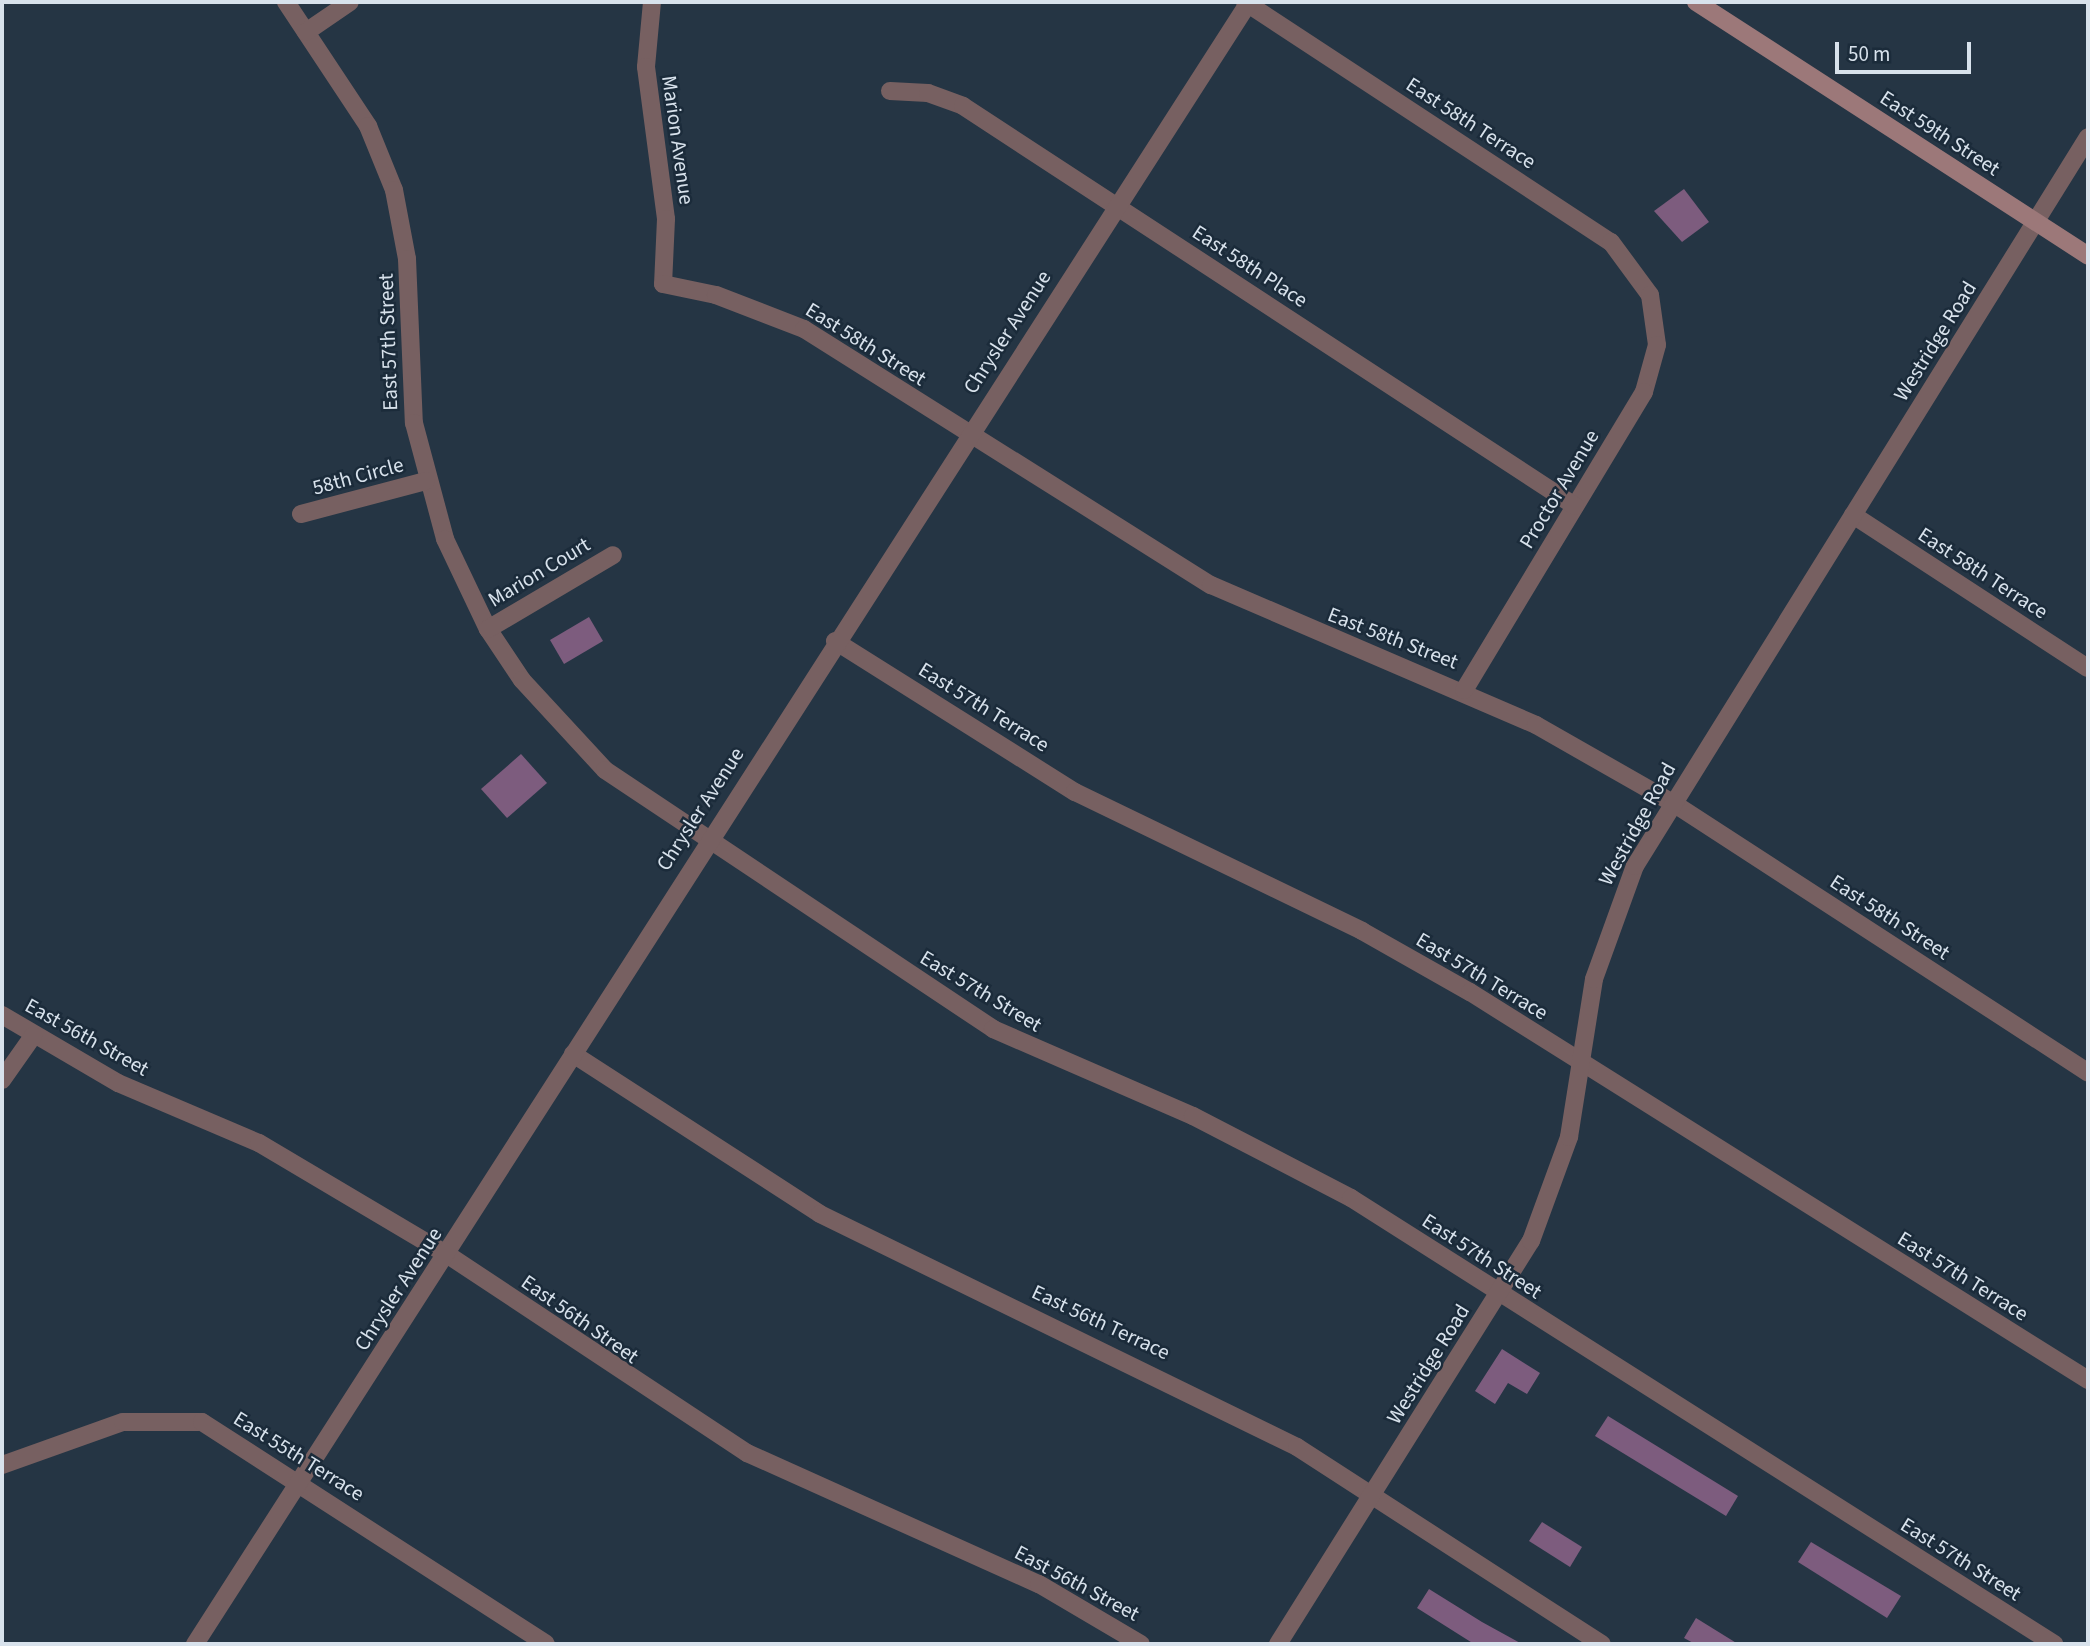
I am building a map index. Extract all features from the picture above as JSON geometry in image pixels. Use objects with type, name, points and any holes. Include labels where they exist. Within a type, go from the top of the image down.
[{"type":"street","points":[[286,2],[306,32],[350,2]]},
{"type":"street","name":"Marion Avenue","points":[[652,2],[646,67],[666,219],[663,284]]},
{"type":"street","name":"Chrysler Avenue","points":[[195,1644],[447,1255],[706,842],[1248,2]]},
{"type":"street","name":"East 58th Terrace","points":[[1248,2],[1611,242],[1640,274],[1652,301]]},
{"type":"street","name":"East 59th Street","points":[[1696,2],[2088,256]]},
{"type":"street","name":"East 57th Street","points":[[306,32],[368,126],[394,190],[407,259],[414,423],[426,481],[445,539],[488,629],[561,727],[615,778],[706,842],[993,1029],[1274,1154],[2054,1644]]},
{"type":"street","name":"East 58th Place","points":[[890,91],[928,93],[963,106],[1575,506]]},
{"type":"street","name":"Westridge Road","points":[[1278,1644],[1499,1294],[1554,1190],[1611,922],[1673,803],[2088,137]]},
{"type":"street","name":"East 58th Street","points":[[663,284],[716,295],[804,329],[968,435],[1211,585],[1464,690],[1673,803],[2088,1073]]},
{"type":"street","name":"Proctor Avenue","points":[[1464,690],[1575,506],[1653,369],[1652,301]]},
{"type":"street","name":"58th Circle","points":[[301,514],[426,481]]},
{"type":"street","name":"East 58th Terrace","points":[[1853,515],[2088,668]]},
{"type":"street","name":"Marion Court","points":[[488,629],[613,555]]},
{"type":"street","name":"East 57th Terrace","points":[[835,641],[1075,792],[1362,931],[1581,1063],[2088,1380]]},
{"type":"street","name":"East 56th Street","points":[[2,1015],[33,1036],[174,1110],[259,1143],[447,1255],[747,1453],[1039,1584],[1141,1644]]},
{"type":"street","points":[[2,1080],[33,1036]]},
{"type":"street","name":"East 56th Terrace","points":[[573,1054],[820,1214],[1216,1402],[1371,1496],[1602,1644]]},
{"type":"street","name":"East 55th Terrace","points":[[2,1465],[123,1422],[177,1418],[202,1422],[300,1481],[546,1644]]},
{"type":"building","points":[[1684,189],[1709,222],[1682,242],[1654,211]]},
{"type":"building","points":[[589,617],[603,641],[564,664],[550,640]]},
{"type":"building","points":[[521,754],[547,783],[507,818],[481,789]]},
{"type":"building","points":[[1502,1349],[1540,1373],[1527,1394],[1508,1383],[1495,1404],[1475,1391]]},
{"type":"building","points":[[1608,1416],[1738,1496],[1726,1516],[1595,1436]]},
{"type":"building","points":[[1542,1522],[1582,1547],[1570,1567],[1529,1541]]},
{"type":"building","points":[[1811,1542],[1901,1596],[1887,1618],[1798,1562]]},
{"type":"building","points":[[1429,1589],[1522,1644],[1474,1644],[1417,1608]]},
{"type":"building","points":[[1696,1618],[1738,1644],[1695,1644],[1684,1638]]}]
